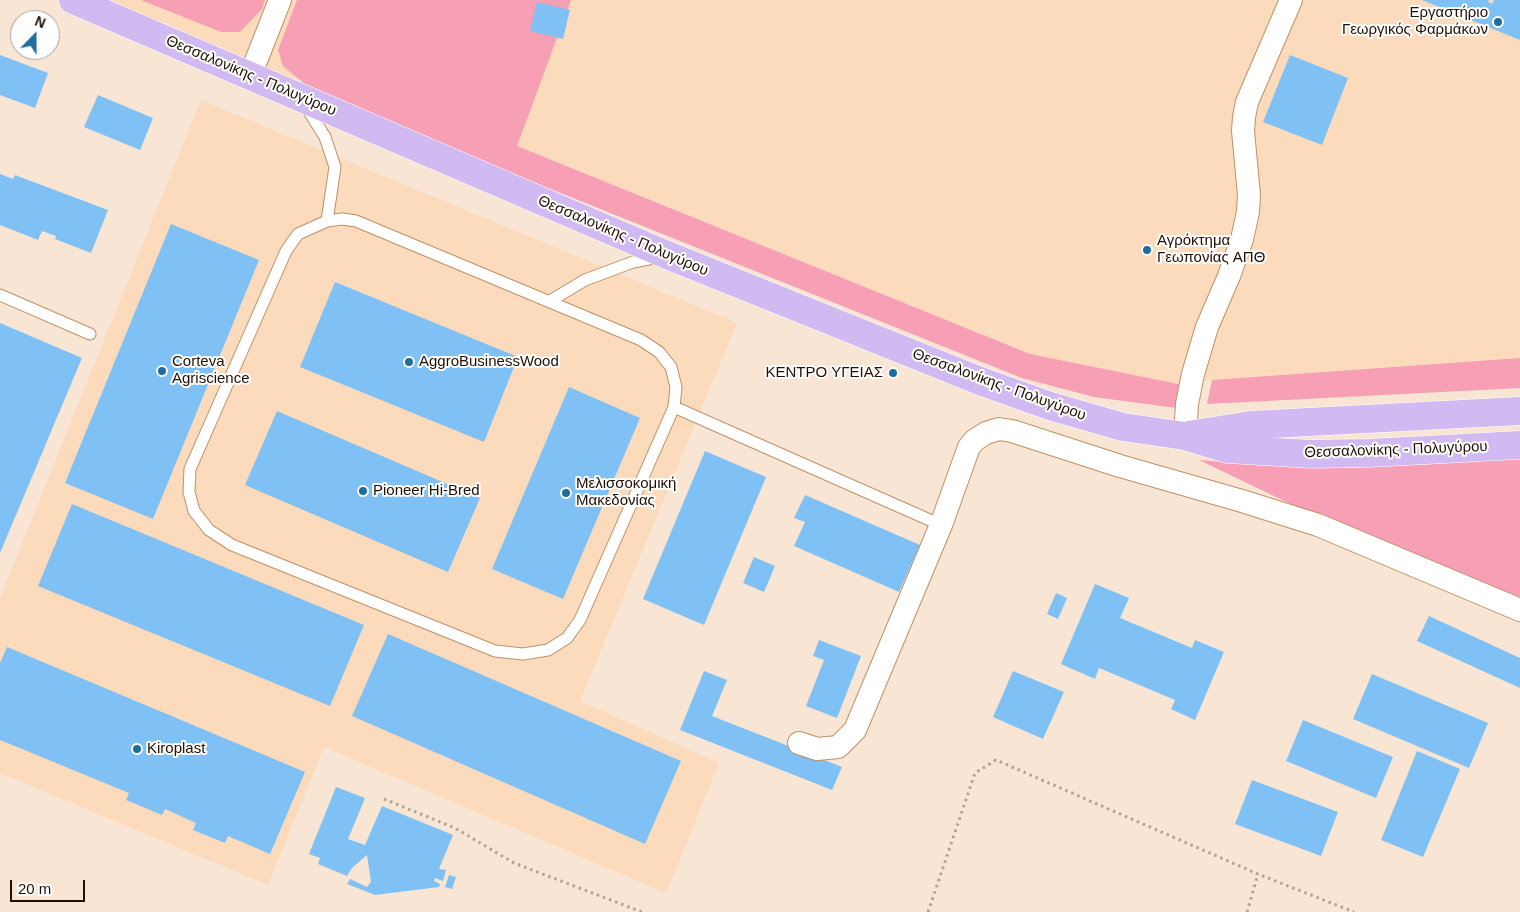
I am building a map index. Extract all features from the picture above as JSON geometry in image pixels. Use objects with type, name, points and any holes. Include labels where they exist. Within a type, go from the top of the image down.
[{"type":"main road","name":"Θεσσαλονίκης - Πολυγύρου","points":[[73,0],[667,255],[971,378],[1042,403],[1123,426],[1185,436],[1228,449],[1310,454],[1520,444]]},
{"type":"main road","name":"Θεσσαλονίκης - Πολυγύρου","points":[[1185,436],[1251,425],[1520,411]]},
{"type":"street","points":[[250,76],[280,0]]},
{"type":"street","points":[[1185,436],[1193,374],[1207,327],[1229,276],[1242,239],[1248,212],[1248,177],[1243,131],[1247,102],[1291,0]]},
{"type":"street","points":[[799,743],[817,749],[838,746],[855,730],[941,525],[969,447],[986,432],[999,429],[1012,431],[1120,466],[1318,525],[1520,610]]},
{"type":"lane","points":[[301,98],[325,137],[335,166],[327,220]]},
{"type":"lane","points":[[327,220],[356,221],[550,301],[641,340],[659,352],[671,367],[676,387],[674,407],[580,620],[567,638],[548,650],[523,654],[495,651],[232,545],[210,530],[194,511],[189,492],[190,469],[286,251],[298,234],[327,220]]},
{"type":"lane","points":[[550,301],[585,280],[633,262],[667,255]]},
{"type":"lane","points":[[0,295],[90,334]]},
{"type":"lane","points":[[674,407],[941,525]]},
{"type":"path","points":[[928,912],[975,773],[996,760],[1258,874],[1354,912]]},
{"type":"path","points":[[384,799],[455,828],[514,863],[642,912]]},
{"type":"path","points":[[1246,912],[1258,874]]},
{"type":"shaded area","name":"Αγρόκτημα Γεωπονίας ΑΠΘ","points":[[108,0],[1520,0],[1520,358],[1212,380],[1183,385],[1030,354],[517,146],[267,70]]},
{"type":"shaded area","points":[[141,0],[265,0],[262,9],[240,32],[221,32]]},
{"type":"shaded area","points":[[297,0],[571,0],[517,146],[1030,354],[1183,385],[1176,408],[1094,397],[1022,378],[508,172],[305,84],[283,66],[278,50]]},
{"type":"shaded area","points":[[201,100],[737,323],[580,701],[719,763],[666,893],[324,747],[268,885],[0,773],[0,598]]},
{"type":"shaded area","points":[[1520,358],[1520,388],[1207,404],[1212,380]]},
{"type":"shaded area","points":[[1520,457],[1520,597],[1297,507],[1199,460],[1272,466],[1347,467],[1434,464]]},
{"type":"building","name":"Εργαστήριο Γεωργικός Φαρμάκων","points":[[1422,0],[1489,0],[1488,2],[1492,4],[1494,0],[1520,0],[1520,40]]},
{"type":"building","points":[[537,2],[570,10],[563,39],[530,31]]},
{"type":"building","points":[[0,55],[48,73],[35,108],[0,95]]},
{"type":"building","points":[[1290,55],[1348,78],[1322,145],[1263,122]]},
{"type":"building","points":[[98,95],[153,118],[140,150],[84,127]]},
{"type":"building","points":[[0,174],[13,179],[15,175],[108,210],[91,253],[55,239],[56,236],[42,231],[38,240],[0,225]]},
{"type":"building","name":"Corteva Agriscience","points":[[171,224],[259,260],[153,519],[65,483]]},
{"type":"building","name":"AggroBusinessWood","points":[[335,282],[518,357],[484,442],[300,367]]},
{"type":"building","points":[[0,323],[82,358],[0,553]]},
{"type":"building","name":"Μελισσοκομική Μακεδονίας","points":[[569,387],[640,418],[563,599],[492,569]]},
{"type":"building","name":"Pioneer Hi-Bred","points":[[277,411],[480,498],[448,572],[245,485]]},
{"type":"building","points":[[705,451],[766,477],[704,625],[643,599]]},
{"type":"building","points":[[805,495],[920,545],[899,592],[794,546],[805,522],[794,518]]},
{"type":"building","points":[[72,504],[364,625],[330,706],[38,586]]},
{"type":"building","points":[[754,557],[775,566],[764,592],[743,583]]},
{"type":"building","points":[[1095,584],[1129,598],[1120,618],[1192,648],[1195,640],[1224,652],[1195,720],[1171,709],[1175,700],[1099,668],[1095,679],[1061,664]]},
{"type":"building","points":[[1056,593],[1067,598],[1058,619],[1047,614]]},
{"type":"building","points":[[1429,616],[1520,658],[1520,688],[1417,641]]},
{"type":"building","points":[[388,634],[681,761],[645,844],[352,716]]},
{"type":"building","points":[[819,640],[861,656],[837,718],[806,706],[824,660],[813,656]]},
{"type":"building","name":"Kiroplast","points":[[7,647],[305,772],[270,854],[228,836],[225,843],[193,830],[196,823],[165,809],[162,815],[126,800],[129,793],[0,740],[0,663]]},
{"type":"building","points":[[704,671],[727,680],[712,716],[842,767],[832,790],[680,730]]},
{"type":"building","points":[[1013,671],[1064,692],[1043,739],[993,717]]},
{"type":"building","points":[[1372,674],[1488,723],[1469,768],[1353,719]]},
{"type":"building","points":[[1303,720],[1393,757],[1376,798],[1286,761]]},
{"type":"building","points":[[1417,751],[1460,769],[1423,857],[1381,840]]},
{"type":"building","points":[[1252,780],[1338,812],[1321,856],[1235,824]]},
{"type":"building","points":[[336,787],[365,798],[348,839],[365,845],[382,806],[453,835],[439,869],[446,870],[443,881],[435,878],[434,881],[440,884],[439,887],[375,895],[347,884],[350,879],[367,887],[371,882],[367,855],[351,869],[347,876],[318,864],[320,858],[309,854]]},
{"type":"building","points":[[449,875],[456,877],[452,889],[445,887]]},
{"type":"place","name":"Εργαστήριο Γεωργικός Φαρμάκων","points":[[1498,22]]},
{"type":"place","name":"Αγρόκτημα Γεωπονίας ΑΠΘ","points":[[1147,250]]},
{"type":"place","name":"AggroBusinessWood","points":[[409,362]]},
{"type":"place","name":"Corteva Agriscience","points":[[162,371]]},
{"type":"place","name":"ΚΕΝΤΡΟ ΥΓΕΙΑΣ","points":[[893,373]]},
{"type":"place","name":"Pioneer Hi-Bred","points":[[363,491]]},
{"type":"place","name":"Μελισσοκομική Μακεδονίας","points":[[566,493]]},
{"type":"place","name":"Kiroplast","points":[[137,749]]}]
